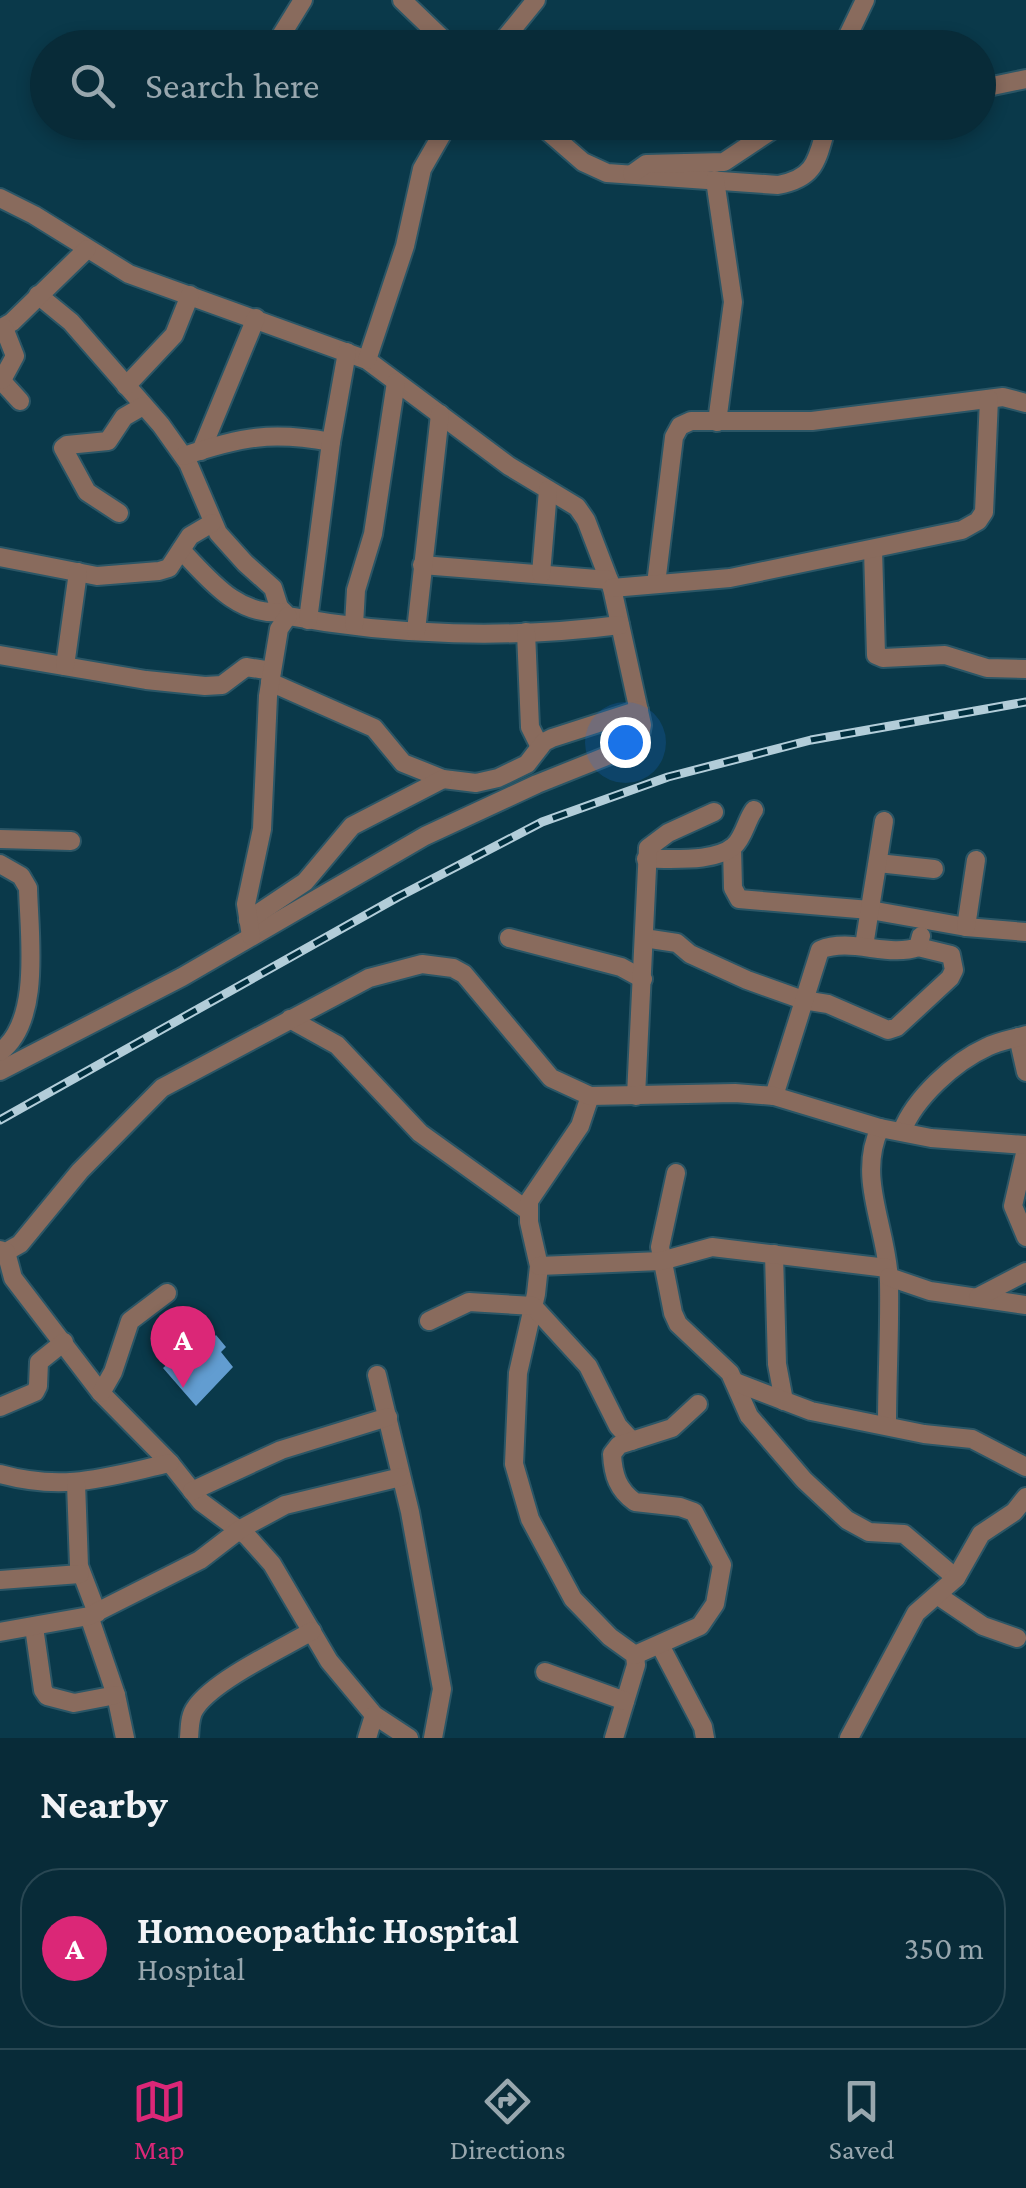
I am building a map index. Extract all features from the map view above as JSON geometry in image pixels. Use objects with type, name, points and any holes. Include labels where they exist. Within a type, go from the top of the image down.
[{"type":"street","points":[[284,30],[303,0]]},
{"type":"street","points":[[402,0],[433,30]]},
{"type":"street","points":[[512,30],[536,0]]},
{"type":"street","points":[[851,30],[865,0]]},
{"type":"street","points":[[996,85],[1026,79]]},
{"type":"street","points":[[366,360],[406,246],[422,169],[439,140]]},
{"type":"street","points":[[557,140],[583,162],[607,173],[778,185],[808,175],[821,140]]},
{"type":"street","points":[[632,174],[646,164],[724,162],[757,140]]},
{"type":"street","points":[[714,180],[733,302],[717,422]]},
{"type":"street","points":[[0,198],[129,274],[366,360],[582,512],[610,584],[639,710],[642,733],[632,746],[432,832],[250,928]]},
{"type":"street","points":[[20,401],[1,379],[15,356],[2,329],[87,249]]},
{"type":"street","points":[[126,386],[174,335],[190,294]]},
{"type":"street","points":[[38,295],[71,322],[144,406],[192,453],[212,522],[234,553],[273,588],[285,614],[271,677],[262,829],[247,895],[250,928]]},
{"type":"street","points":[[192,453],[256,318]]},
{"type":"street","points":[[308,620],[347,352]]},
{"type":"street","points":[[354,625],[355,596],[373,534],[396,382]]},
{"type":"street","points":[[656,584],[674,437],[680,426],[690,421],[812,421],[1002,397],[1026,403]]},
{"type":"street","points":[[422,565],[541,574],[610,584],[656,584],[758,573],[962,530],[978,522],[984,512],[989,398]]},
{"type":"street","points":[[119,512],[87,492],[63,448],[108,441],[124,417],[144,406]]},
{"type":"street","points":[[416,631],[440,414]]},
{"type":"street","points":[[192,453],[233,439],[258,436],[297,436],[331,442]]},
{"type":"street","points":[[541,574],[548,490]]},
{"type":"street","points":[[0,557],[105,576],[158,572],[169,568],[194,533],[212,522]]},
{"type":"street","points":[[874,548],[876,655],[945,655],[987,668],[1026,669]]},
{"type":"street","points":[[182,550],[224,594],[253,610],[308,620],[416,631],[569,632],[620,625]]},
{"type":"street","points":[[65,666],[78,572]]},
{"type":"street","points":[[526,632],[530,727],[540,747]]},
{"type":"street","points":[[0,655],[205,686],[222,685],[246,667],[374,728],[402,763],[444,780],[488,782],[527,764],[552,738],[639,710]]},
{"type":"street","points":[[0,1071],[182,977],[305,882],[352,826],[444,780]]},
{"type":"street","points":[[646,859],[710,856],[732,848],[754,810]]},
{"type":"street","points":[[636,1096],[646,859],[654,842],[714,812]]},
{"type":"street","points":[[864,946],[884,822]]},
{"type":"street","points":[[0,838],[71,841]]},
{"type":"street","points":[[732,848],[732,888],[738,899],[870,910],[966,927],[1026,932]]},
{"type":"street","points":[[966,927],[976,860]]},
{"type":"street","points":[[878,863],[934,869]]},
{"type":"street","points":[[0,864],[21,876],[28,888],[30,979],[16,1036],[0,1052]]},
{"type":"street","points":[[918,947],[924,920]]},
{"type":"street","points":[[509,938],[621,967],[643,979]]},
{"type":"street","points":[[644,938],[677,943],[690,954],[747,980],[803,1000],[828,1004],[880,1028],[896,1027],[954,970],[951,955],[918,947],[820,950],[803,1000],[774,1096]]},
{"type":"street","points":[[408,1738],[374,1715],[329,1661],[272,1564],[238,1530],[208,1510],[170,1463],[101,1393],[64,1342],[7,1282],[3,1251],[20,1244],[71,1180],[148,1098],[290,1018],[377,976],[422,964],[453,968],[464,974],[556,1081],[590,1096],[774,1096],[880,1128],[939,1140],[1026,1147],[1013,1206],[1026,1237]]},
{"type":"street","points":[[290,1018],[337,1045],[420,1132],[528,1210]]},
{"type":"street","points":[[902,1131],[907,1118],[951,1070],[987,1047],[1022,1036],[1026,1072]]},
{"type":"street","points":[[590,1096],[580,1126],[536,1188],[528,1210],[539,1266],[518,1373],[516,1476],[530,1519],[573,1599],[610,1637],[635,1655],[636,1665],[614,1738]]},
{"type":"street","points":[[880,1128],[871,1147],[871,1184],[888,1273],[887,1424]]},
{"type":"street","points":[[676,1173],[662,1234],[661,1262],[675,1319],[735,1382],[749,1416],[804,1480],[847,1520],[869,1532],[904,1534],[956,1578]]},
{"type":"street","points":[[539,1266],[661,1262],[712,1247],[888,1273],[930,1290],[1026,1305]]},
{"type":"street","points":[[774,1254],[776,1364],[784,1402]]},
{"type":"street","points":[[978,1297],[1026,1272]]},
{"type":"street","points":[[101,1393],[114,1372],[130,1321],[167,1293]]},
{"type":"street","points":[[429,1320],[468,1302],[533,1306],[588,1366],[618,1426],[632,1441]]},
{"type":"street","points":[[0,1407],[34,1392],[40,1362],[64,1342]]},
{"type":"street","points":[[377,1375],[402,1476],[442,1689],[433,1738]]},
{"type":"street","points":[[735,1382],[811,1411],[924,1434],[972,1439],[1026,1466]]},
{"type":"street","points":[[635,1655],[692,1631],[710,1616],[716,1604],[722,1565],[694,1512],[635,1502],[624,1492],[615,1478],[612,1454],[619,1445],[672,1428],[698,1404]]},
{"type":"street","points":[[192,1491],[281,1450],[388,1417]]},
{"type":"street","points":[[0,1474],[43,1484],[76,1484],[170,1463]]},
{"type":"street","points":[[0,1632],[93,1615],[210,1553],[238,1530],[295,1501],[402,1476]]},
{"type":"street","points":[[76,1484],[80,1574],[125,1738]]},
{"type":"street","points":[[849,1738],[916,1613],[956,1578],[982,1534],[1014,1512],[1026,1497]]},
{"type":"street","points":[[0,1580],[80,1574]]},
{"type":"street","points":[[938,1595],[993,1631],[1017,1638]]},
{"type":"street","points":[[34,1626],[42,1690],[47,1696],[74,1704],[116,1695]]},
{"type":"street","points":[[190,1738],[196,1706],[213,1690],[312,1632]]},
{"type":"street","points":[[660,1644],[705,1738]]},
{"type":"street","points":[[545,1672],[625,1701]]},
{"type":"street","points":[[366,1738],[374,1715]]},
{"type":"building","points":[[198,1330],[211,1340],[216,1335],[226,1347],[221,1352],[233,1367],[196,1406],[163,1368],[187,1347],[183,1342]]},
{"type":"railway","points":[[0,1120],[398,897],[542,822],[668,777],[811,740],[1026,702]]},
{"type":"place","name":"Homoeopathic Hospital","points":[[183,1388]]}]
